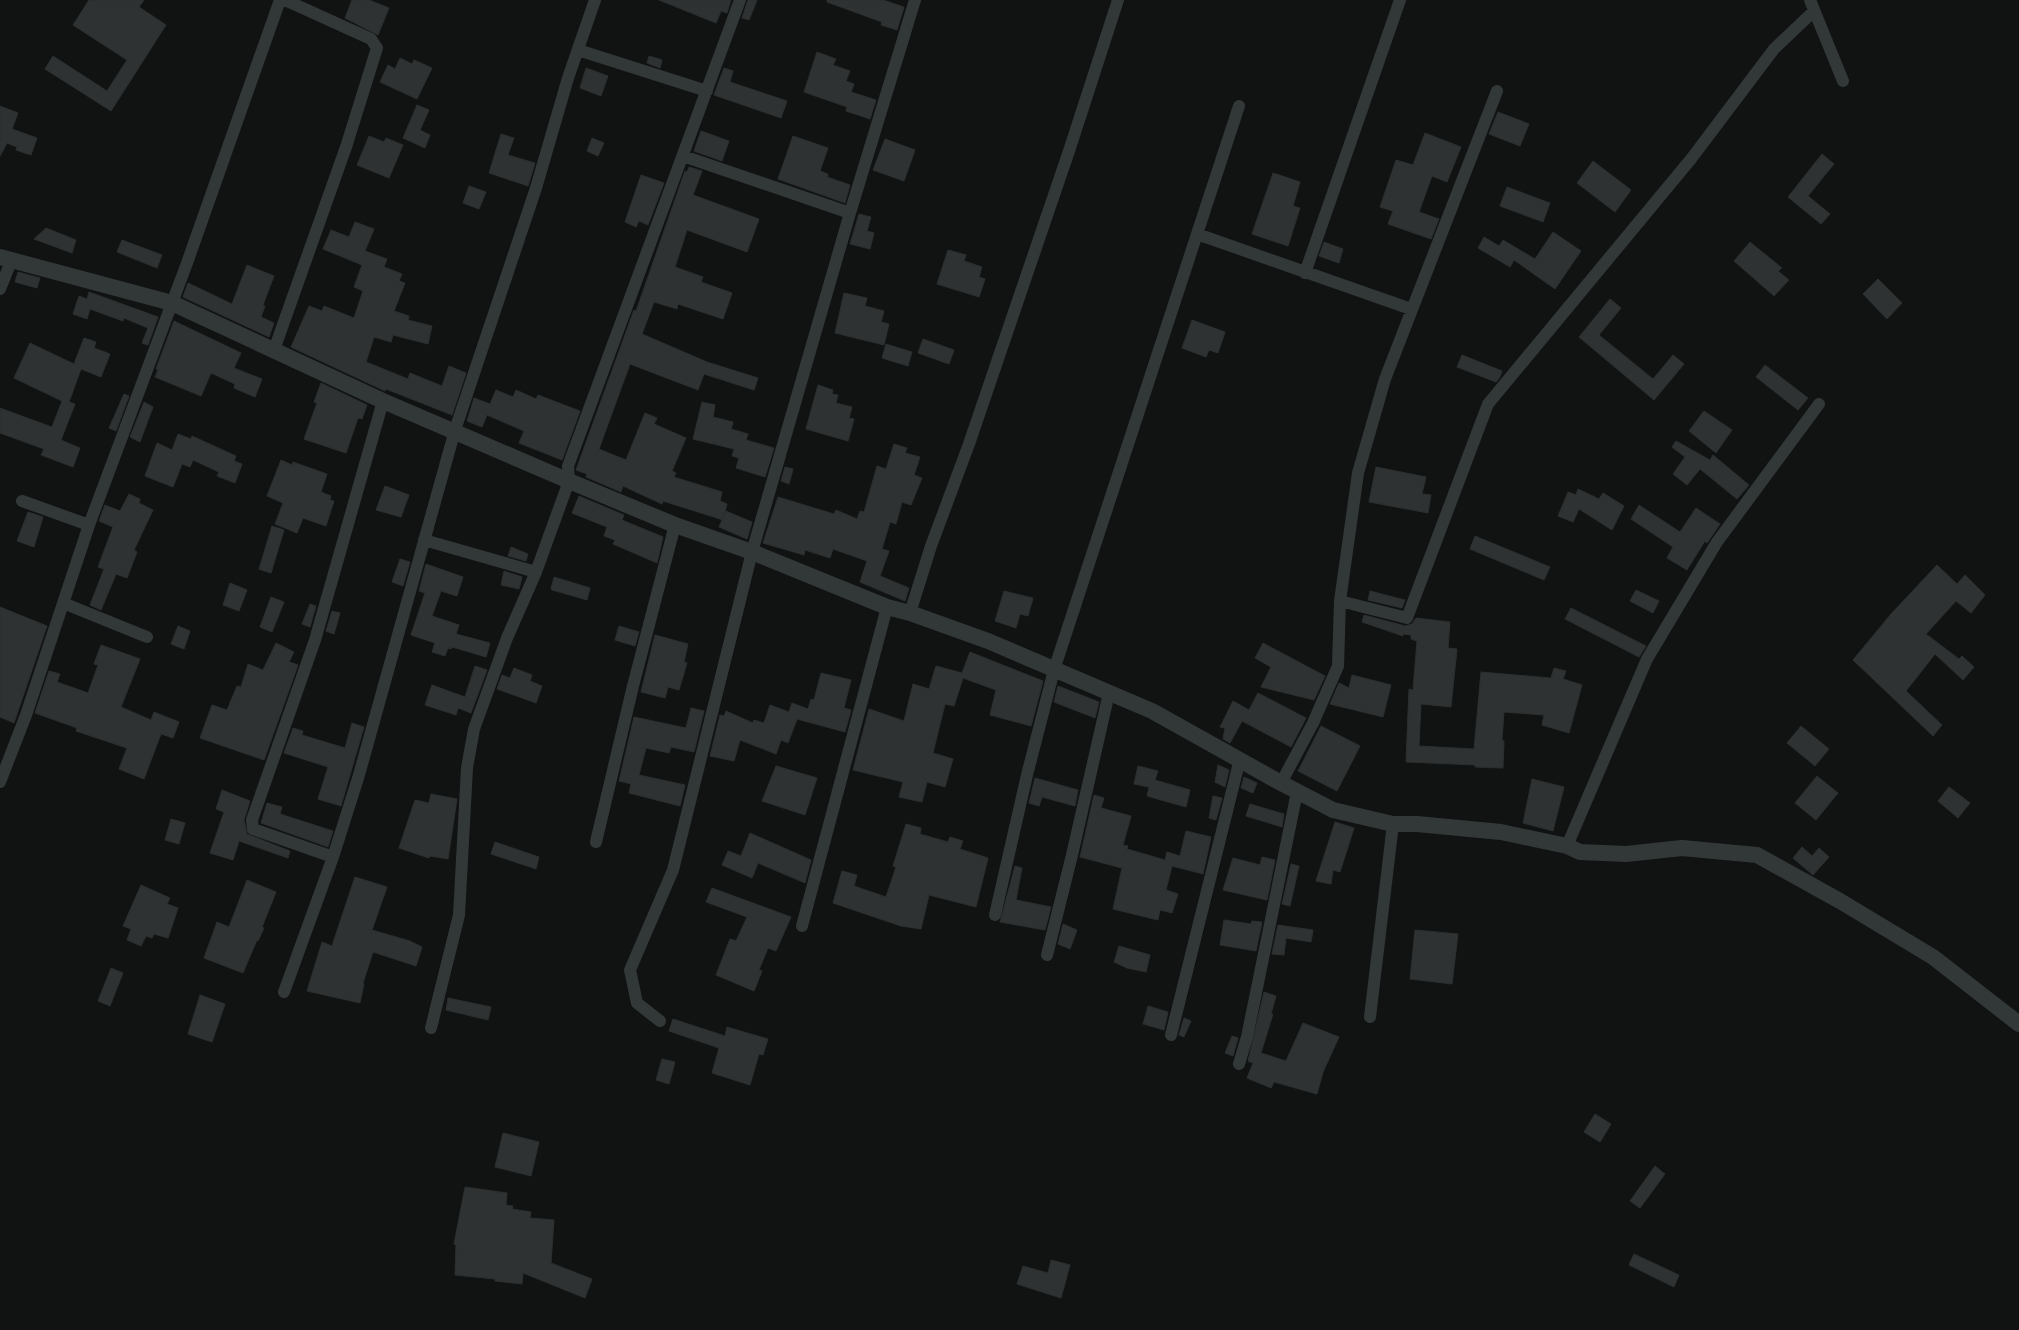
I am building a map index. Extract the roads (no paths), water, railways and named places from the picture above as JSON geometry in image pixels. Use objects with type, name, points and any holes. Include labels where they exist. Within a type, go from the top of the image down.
[{"type":"street","points":[[0,782],[26,715],[89,525],[172,303],[280,0]]},
{"type":"street","points":[[274,350],[346,147],[377,48],[371,39],[285,0]]},
{"type":"street","points":[[284,992],[334,857],[359,775],[455,430],[536,188],[595,0]]},
{"type":"street","points":[[431,1028],[460,915],[467,768],[474,729],[507,638],[536,572],[569,481],[568,466],[740,0]]},
{"type":"street","points":[[660,1021],[637,1003],[630,970],[673,870],[752,552],[850,213],[915,0]]},
{"type":"street","points":[[910,613],[931,546],[969,444],[1069,150],[1118,0]]},
{"type":"street","points":[[1305,273],[1400,0]]},
{"type":"street","points":[[1340,601],[1407,618],[1488,404],[1691,159],[1774,48],[1812,6],[1843,82]]},
{"type":"street","points":[[578,50],[707,91]]},
{"type":"street","points":[[1281,784],[1313,723],[1338,666],[1340,601],[1358,473],[1385,379],[1497,91]]},
{"type":"street","points":[[995,915],[1027,775],[1054,670],[1239,106]]},
{"type":"street","points":[[683,156],[850,213]]},
{"type":"street","points":[[1198,234],[1411,309]]},
{"type":"street","points":[[0,289],[6,258],[172,303],[383,401],[455,430],[569,481],[675,525],[752,552],[887,608],[910,613],[988,641],[1152,711],[1240,759],[1281,784],[1333,810],[1393,824],[1417,824],[1501,832],[1566,846],[1580,852],[1626,854],[1682,848],[1757,855],[1840,901],[1933,957],[2019,1024]]},
{"type":"street","points":[[334,857],[253,828],[252,820],[315,640],[383,401]]},
{"type":"street","points":[[1566,846],[1647,659],[1717,542],[1819,404]]},
{"type":"street","points":[[22,502],[89,525]]},
{"type":"street","points":[[596,842],[633,686],[675,525]]},
{"type":"street","points":[[424,540],[536,572]]},
{"type":"street","points":[[63,604],[147,638]]},
{"type":"street","points":[[802,926],[887,608]]},
{"type":"street","points":[[1047,955],[1109,693]]},
{"type":"street","points":[[1171,1036],[1240,759]]},
{"type":"street","points":[[1239,1064],[1247,1037],[1296,792]]},
{"type":"street","points":[[1370,1017],[1393,824]]}]
